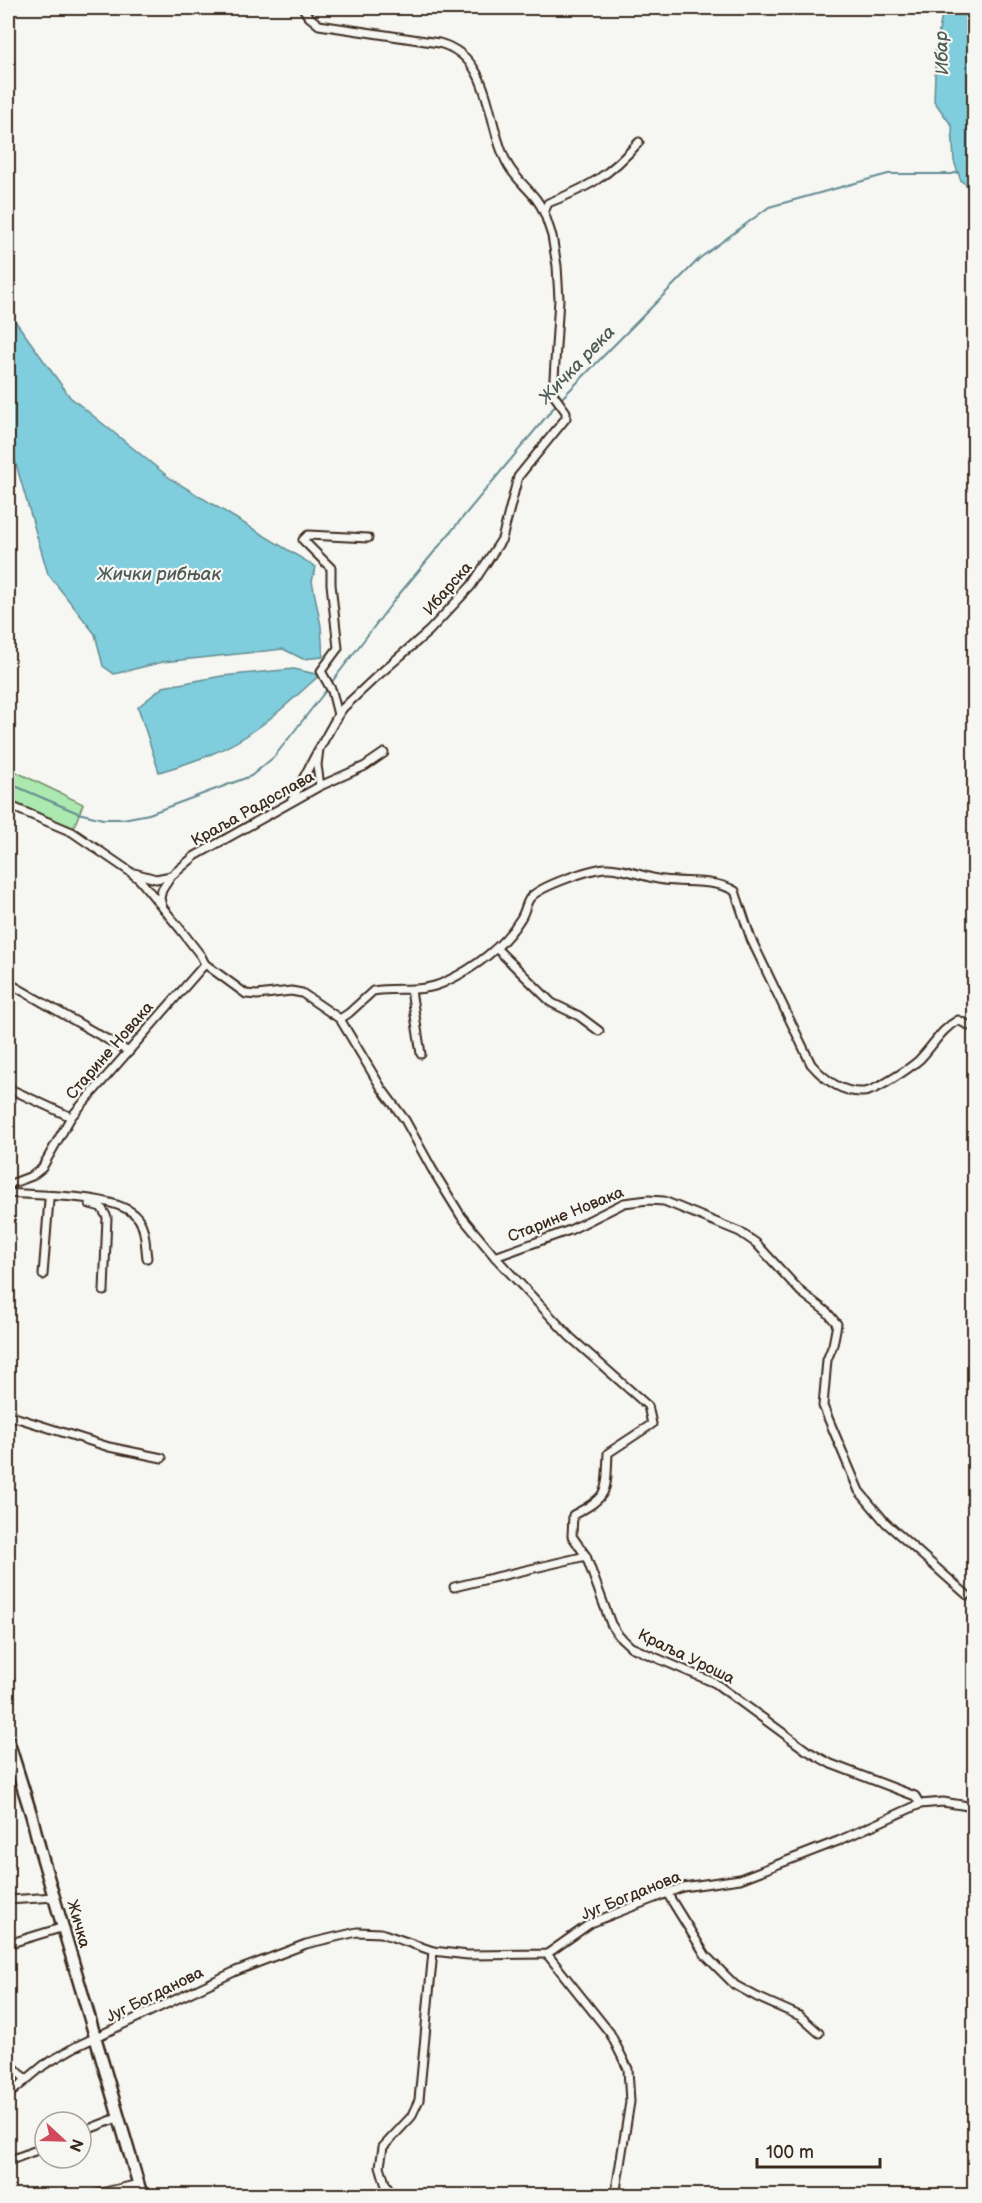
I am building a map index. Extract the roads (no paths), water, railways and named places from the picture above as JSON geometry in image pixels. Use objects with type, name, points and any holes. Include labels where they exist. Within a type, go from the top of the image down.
[{"type":"main road","name":"Жичка","points":[[8,1740],[142,2196]]},
{"type":"street","points":[[303,8],[319,25],[439,43],[454,48],[468,60],[479,75],[508,165],[536,199],[545,216]]},
{"type":"street","points":[[545,216],[544,208],[548,204],[587,188],[604,177],[639,142]]},
{"type":"street","name":"Ибарска","points":[[292,801],[343,708],[429,631],[471,586],[502,539],[518,477],[563,423],[567,415],[552,388],[558,328],[557,266],[552,236],[545,216]]},
{"type":"street","points":[[338,716],[332,691],[321,671],[335,653],[338,644],[331,584],[332,572],[328,564],[303,540],[308,535],[368,538]]},
{"type":"street","name":"Ибарска","points":[[319,749],[317,765],[320,786]]},
{"type":"street","name":"Краља Радослава","points":[[162,909],[160,898],[162,890],[171,876],[195,856],[320,786],[365,766],[384,753]]},
{"type":"street","points":[[8,805],[72,832],[129,871],[140,880],[205,964]]},
{"type":"street","points":[[340,1019],[373,991],[411,990],[444,982],[497,949],[521,918],[529,899],[536,893],[574,875],[606,868],[620,868],[646,878],[718,884],[735,891],[751,939],[811,1064],[821,1075],[842,1089],[865,1093],[897,1077],[919,1059],[948,1025],[958,1020],[975,1028]]},
{"type":"street","points":[[129,871],[156,879],[171,876]]},
{"type":"street","points":[[497,949],[552,1003],[579,1016],[599,1031]]},
{"type":"street","name":"Старине Новака","points":[[8,1185],[32,1176],[42,1168],[71,1117],[205,964],[246,994],[257,995],[291,990],[302,993],[340,1019],[382,1089],[405,1119],[461,1216],[495,1257],[570,1230],[624,1203],[648,1200],[664,1201],[683,1208],[740,1232],[756,1243],[801,1292],[827,1312],[837,1324],[827,1360],[823,1406],[859,1491],[886,1523],[967,1595]]},
{"type":"street","points":[[14,986],[129,1052]]},
{"type":"street","points":[[411,990],[421,1054]]},
{"type":"street","points":[[8,1088],[71,1117]]},
{"type":"street","points":[[8,1193],[74,1197],[109,1203],[126,1209],[140,1220],[147,1258]]},
{"type":"street","points":[[21,1194],[26,1199],[79,1201],[95,1205],[104,1211],[107,1217],[104,1291]]},
{"type":"street","points":[[43,1275],[49,1200]]},
{"type":"street","name":"Краља Уроша","points":[[495,1257],[570,1336],[648,1406],[652,1424],[609,1453],[606,1488],[596,1503],[573,1515],[572,1536],[585,1556],[611,1624],[619,1636],[631,1647],[715,1683],[806,1750],[831,1764],[915,1796],[920,1804]]},
{"type":"street","points":[[8,1415],[109,1447],[162,1458]]},
{"type":"street","points":[[454,1587],[585,1556]]},
{"type":"street","name":"Југ Богданова","points":[[8,2095],[25,2079],[75,2047],[236,1971],[306,1944],[357,1932],[381,1933],[433,1951],[468,1955],[547,1954],[591,1923],[683,1887],[740,1879],[837,1841],[920,1804],[943,1802],[975,1807]]},
{"type":"street","points":[[668,1893],[706,1956],[735,1985],[800,2016],[819,2033]]},
{"type":"street","points":[[8,1900],[55,1897]]},
{"type":"street","points":[[8,1944],[64,1927]]},
{"type":"street","points":[[392,2196],[380,2166],[383,2147],[411,2117],[419,2100],[433,1951]]},
{"type":"street","points":[[547,1954],[610,2033],[628,2068],[630,2102],[615,2196]]},
{"type":"street","points":[[8,2061],[25,2079]]},
{"type":"street","points":[[93,2127],[120,2117]]},
{"type":"street","points":[[8,2160],[33,2151]]},
{"type":"street","points":[[88,2196],[139,2184]]},
{"type":"water","name":"Ибар","points":[[974,8],[974,27],[968,37],[974,50],[974,190],[961,181],[954,161],[952,126],[934,101],[936,48],[943,9]]},
{"type":"water","name":"Жички рибњак","points":[[8,311],[70,397],[171,479],[316,567],[312,581],[321,626],[323,657],[303,659],[283,649],[163,662],[114,674],[103,666],[95,634],[48,574],[8,437]]},
{"type":"water","points":[[294,669],[320,675],[245,737],[209,755],[159,772],[138,707],[163,687],[222,676]]},
{"type":"waterway","name":"Жичка река","points":[[331,683],[396,598],[560,400],[700,258],[769,207],[888,174],[952,174],[958,172]]},
{"type":"waterway","points":[[8,783],[78,813],[103,819],[123,819],[149,814],[251,776],[274,757],[328,688]]}]
